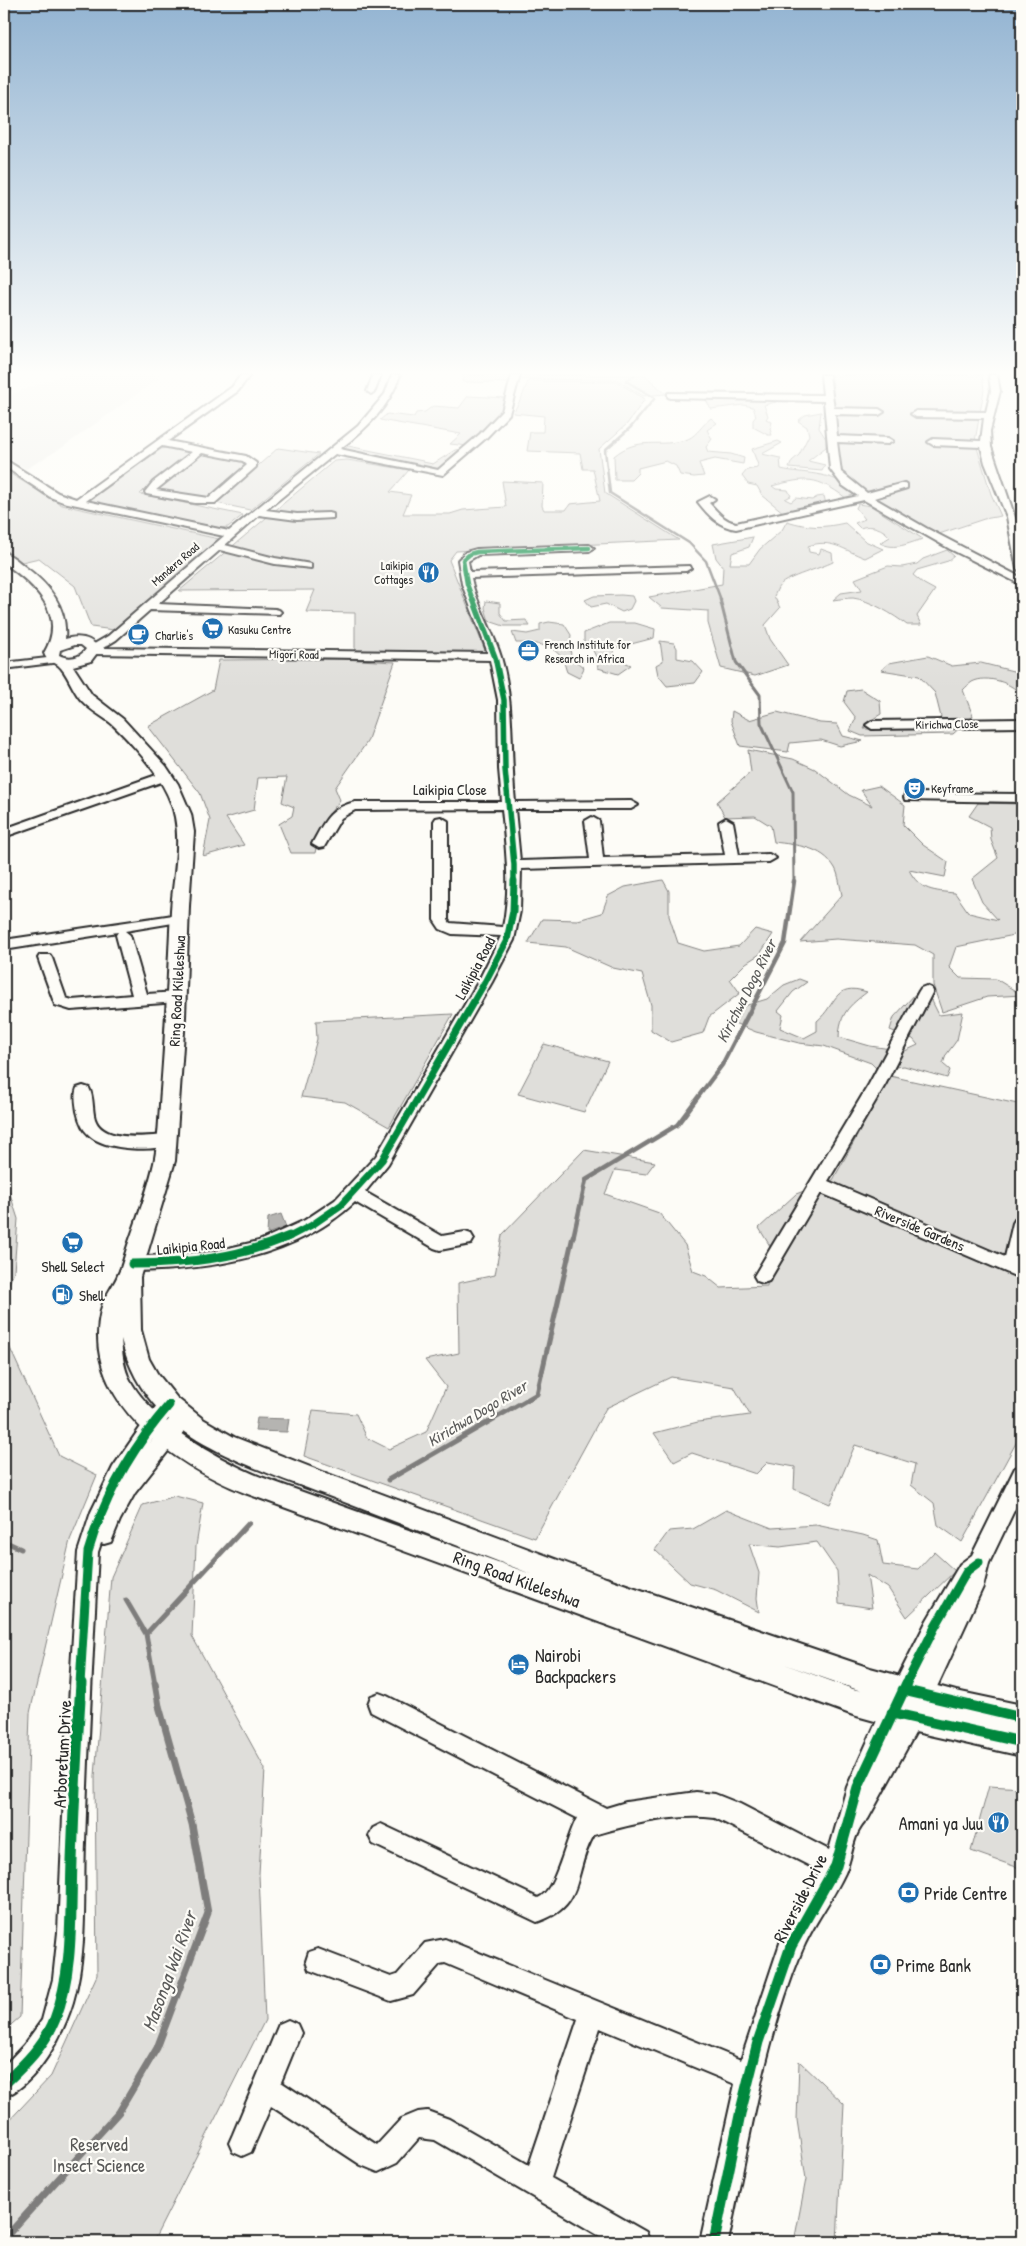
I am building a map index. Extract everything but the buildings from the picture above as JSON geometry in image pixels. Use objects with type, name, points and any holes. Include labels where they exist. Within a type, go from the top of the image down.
[{"type":"main road","points":[[4,557],[29,575],[50,597],[59,628],[57,655]]},
{"type":"main road","name":"Ring Road Kileleshwa","points":[[29,575],[57,595],[87,649],[93,687],[107,703],[118,722],[165,776],[181,807],[186,832],[177,997],[165,1161],[156,1194],[130,1270],[115,1300],[110,1328],[110,1350],[117,1376],[127,1394],[169,1420],[209,1466],[254,1485],[853,1702],[907,1704]]},
{"type":"main road","points":[[57,655],[65,642],[87,649]]},
{"type":"main road","points":[[57,655],[87,649]]},
{"type":"main road","name":"Ring Road Kileleshwa","points":[[57,655],[87,698],[118,722]]},
{"type":"main road","points":[[907,1704],[1022,1718]]},
{"type":"main road","points":[[907,1704],[1022,1742]]},
{"type":"street","points":[[31,480],[54,495],[76,503],[231,534]]},
{"type":"street","points":[[76,503],[109,480]]},
{"type":"street","points":[[161,480],[150,492],[195,500],[210,500],[235,480]]},
{"type":"street","name":"Mandera Road","points":[[87,649],[112,638],[216,546],[298,480]]},
{"type":"street","points":[[842,480],[866,497],[1022,582]]},
{"type":"street","points":[[997,480],[1007,504],[1022,569]]},
{"type":"street","points":[[710,499],[703,502],[713,514],[727,524],[736,526],[866,497],[904,486]]},
{"type":"street","points":[[257,512],[297,517],[329,516]]},
{"type":"street","points":[[216,546],[275,561],[307,566]]},
{"type":"street","points":[[589,548],[470,554],[462,560],[465,576],[686,568]]},
{"type":"street","name":"Laikipia Road","points":[[130,1270],[194,1262],[248,1251],[285,1238],[334,1211],[382,1160],[485,982],[504,945],[512,911],[514,865],[503,734],[504,700],[495,657],[465,576]]},
{"type":"street","points":[[147,607],[275,612]]},
{"type":"street","name":"Migori Road","points":[[87,649],[495,657]]},
{"type":"street","points":[[8,665],[57,655]]},
{"type":"street","name":"Kirichwa Close","points":[[872,726],[1022,723]]},
{"type":"street","points":[[4,833],[165,776]]},
{"type":"street","points":[[910,797],[1022,798]]},
{"type":"street","name":"Laikipia Close","points":[[319,844],[334,816],[350,806],[631,805]]},
{"type":"street","points":[[441,822],[441,920],[445,926],[452,929],[508,932]]},
{"type":"street","points":[[592,822],[597,862]]},
{"type":"street","points":[[726,822],[733,859]]},
{"type":"street","points":[[514,865],[769,858]]},
{"type":"street","points":[[4,945],[180,918]]},
{"type":"street","points":[[123,935],[141,1000]]},
{"type":"street","points":[[46,958],[60,1001],[64,1004],[177,997]]},
{"type":"street","points":[[763,1276],[877,1085],[926,990]]},
{"type":"street","points":[[82,1092],[89,1123],[95,1130],[110,1139],[125,1143],[167,1141]]},
{"type":"street","name":"Riverside Gardens","points":[[818,1184],[1017,1270]]},
{"type":"street","points":[[353,1193],[440,1243],[466,1240]]},
{"type":"street","points":[[1017,1270],[1022,1223]]},
{"type":"street","name":"Arboretum Drive","points":[[4,2084],[46,2038],[56,2018],[63,1988],[70,1930],[88,1552],[93,1534],[116,1482],[169,1420]]},
{"type":"street","name":"Riverside Drive","points":[[714,2242],[741,2110],[758,2042],[791,1946],[836,1866],[850,1820],[864,1805],[907,1704],[976,1580],[979,1562],[1022,1474]]},
{"type":"street","points":[[379,1704],[605,1820]]},
{"type":"street","points":[[381,1836],[537,1910],[547,1909],[557,1900],[564,1886],[582,1831],[591,1824],[626,1814],[696,1804],[715,1806],[732,1812],[836,1866]]},
{"type":"street","points":[[318,1961],[391,1989],[404,1986],[434,1952],[445,1951],[750,2077]]},
{"type":"street","points":[[536,2184],[594,2012]]},
{"type":"street","points":[[242,2143],[288,2033]]},
{"type":"street","points":[[266,2087],[370,2156],[378,2158],[389,2154],[403,2134],[415,2125],[426,2123],[440,2128],[636,2242]]},
{"type":"green space","points":[[4,480],[20,480],[62,505],[219,539],[114,630],[91,627],[75,586],[39,558],[22,562],[4,549]]},
{"type":"green space","points":[[118,480],[156,480],[140,494],[243,515],[228,527],[220,528],[89,501]]},
{"type":"green space","points":[[167,480],[230,480],[209,498],[157,491],[156,489]]},
{"type":"green space","points":[[242,480],[287,480],[250,510],[216,503]]},
{"type":"green space","points":[[312,480],[401,480],[390,492],[411,495],[403,514],[450,514],[463,510],[506,507],[502,481],[543,483],[542,506],[544,510],[566,510],[570,504],[600,501],[595,480],[603,480],[605,493],[679,540],[456,551],[449,560],[486,653],[355,651],[355,613],[306,612],[315,590],[179,591]]},
{"type":"green space","points":[[745,480],[835,480],[848,488],[854,496],[846,498],[827,486],[811,480],[794,481],[772,486],[776,489],[788,490],[791,496],[785,499],[791,502],[796,498],[812,500],[824,496],[826,504],[784,513],[762,495],[757,486],[748,484]]},
{"type":"green space","points":[[846,480],[987,480],[1001,516],[984,519],[939,534],[863,493]]},
{"type":"green space","points":[[858,504],[871,506],[923,539],[896,546],[880,543],[890,537],[880,529],[868,526],[860,528],[855,523],[865,519],[856,508]]},
{"type":"green space","points":[[787,521],[816,526],[845,523],[865,541],[883,549],[865,558],[831,544],[824,543],[808,546],[809,552],[819,554],[821,549],[832,553],[833,562],[790,579],[780,585],[774,596],[780,608],[765,625],[770,639],[788,665],[755,676],[721,668],[708,623],[708,611],[662,608],[649,597],[722,584],[723,567],[716,558],[713,544],[753,537],[749,547],[732,553],[730,564],[749,564],[760,549],[782,530]]},
{"type":"green space","points":[[947,550],[954,556],[948,561],[917,570],[913,575],[935,590],[917,616],[921,625],[907,625],[882,608],[860,599],[833,600],[841,593],[862,590],[855,579],[888,566],[902,567],[917,564],[923,559]]},
{"type":"green space","points":[[594,596],[632,596],[634,601],[630,609],[622,612],[606,604],[591,607],[585,600]]},
{"type":"green space","points":[[486,601],[500,603],[500,613],[506,621],[526,620],[530,626],[504,626],[489,621],[485,608]]},
{"type":"green space","points":[[549,622],[564,624],[571,635],[571,657],[584,668],[579,678],[567,672],[562,658],[552,649],[528,643],[516,643],[512,632],[527,634],[540,631],[540,624]]},
{"type":"green space","points":[[609,623],[635,623],[655,629],[654,638],[612,649],[617,659],[631,665],[618,674],[598,668],[597,659],[591,646],[584,642],[584,633]]},
{"type":"green space","points":[[660,641],[674,643],[677,648],[677,658],[693,661],[703,672],[695,683],[667,686],[658,675],[656,665],[663,661]]},
{"type":"green space","points":[[928,656],[952,666],[981,663],[1017,672],[1022,675],[1022,696],[1012,687],[999,681],[992,679],[978,680],[972,682],[963,690],[973,716],[953,734],[862,736],[850,731],[856,718],[844,702],[847,691],[861,689],[880,701],[881,714],[868,722],[864,729],[929,728],[941,717],[935,693],[919,676],[881,670],[889,663]]},
{"type":"green space","points":[[341,659],[395,662],[367,742],[335,788],[340,800],[321,825],[315,853],[291,853],[279,824],[292,816],[294,807],[282,802],[287,777],[258,778],[254,810],[226,818],[244,845],[203,856],[210,820],[200,793],[148,726],[213,690],[219,660]]},
{"type":"green space","points":[[732,711],[749,720],[777,712],[820,723],[837,724],[843,736],[863,741],[840,746],[821,740],[790,743],[788,752],[740,746],[731,721]]},
{"type":"green space","points":[[748,750],[793,759],[815,769],[849,795],[872,806],[861,790],[879,786],[905,805],[903,825],[923,845],[948,862],[945,877],[909,870],[913,877],[928,889],[955,893],[969,913],[998,920],[982,902],[972,879],[998,858],[991,840],[990,827],[969,816],[978,803],[1022,804],[1022,926],[1019,934],[956,947],[949,967],[960,978],[996,979],[1022,995],[987,997],[942,1012],[933,985],[933,955],[915,945],[836,939],[800,942],[842,895],[838,878],[835,868],[830,861],[816,851],[800,846],[774,842],[771,826],[755,816],[725,817],[717,802],[751,772]]},
{"type":"green space","points":[[663,880],[669,891],[669,916],[678,943],[704,951],[739,946],[755,929],[773,934],[760,954],[746,963],[730,979],[740,993],[709,1017],[703,1033],[671,1042],[651,1030],[651,1005],[642,974],[613,968],[566,947],[528,943],[542,919],[578,920],[602,913],[608,896],[625,887]]},
{"type":"green space","points":[[799,979],[807,982],[793,992],[778,1011],[783,1015],[780,1028],[804,1038],[817,1031],[817,1021],[837,996],[848,990],[856,989],[867,992],[847,1011],[841,1022],[839,1037],[870,1046],[905,1051],[918,1045],[913,1039],[890,1030],[894,1017],[917,992],[932,1001],[939,1015],[963,1012],[957,1040],[946,1055],[943,1064],[950,1070],[947,1078],[904,1066],[877,1069],[871,1063],[824,1046],[799,1043],[756,1032],[727,1020],[744,1006],[767,999],[784,985]]},
{"type":"green space","points":[[453,1014],[389,1127],[345,1102],[301,1097],[317,1039],[316,1021]]},
{"type":"green space","points":[[544,1044],[608,1061],[584,1112],[518,1094]]},
{"type":"green space","points":[[890,1076],[1022,1105],[1022,1432],[962,1542],[938,1525],[934,1503],[911,1485],[915,1464],[855,1445],[830,1504],[794,1489],[795,1467],[768,1462],[756,1474],[692,1453],[674,1462],[654,1433],[698,1422],[750,1415],[734,1387],[671,1377],[606,1408],[535,1538],[304,1456],[313,1410],[356,1414],[367,1438],[389,1449],[426,1432],[446,1387],[425,1360],[459,1353],[458,1283],[495,1275],[502,1235],[584,1150],[655,1162],[646,1174],[615,1170],[605,1194],[659,1213],[685,1245],[693,1271],[706,1276],[721,1288],[767,1286],[770,1246],[759,1228],[796,1194],[833,1180]]},
{"type":"green space","points":[[4,1175],[18,1219],[14,1271],[4,1297]]},
{"type":"green space","points":[[4,1335],[59,1456],[97,1475],[70,1540],[30,1713],[20,2017],[4,2031]]},
{"type":"green space","name":"Reserved Insect Science","points":[[175,1496],[203,1503],[196,1546],[192,1636],[265,1769],[259,1874],[265,2020],[153,2242],[4,2242],[4,2126],[51,2076],[97,1975],[95,1776],[111,1577],[143,1505]]},
{"type":"green space","points":[[726,1510],[772,1528],[816,1525],[878,1540],[883,1565],[918,1569],[934,1552],[955,1571],[907,1617],[888,1588],[867,1575],[872,1608],[839,1603],[837,1571],[817,1542],[780,1547],[749,1544],[759,1573],[757,1598],[759,1612],[716,1590],[690,1583],[655,1550],[669,1531],[693,1529]]},
{"type":"green space","points":[[989,1786],[1022,1788],[1022,1869],[971,1851]]},
{"type":"green space","points":[[799,2061],[844,2104],[837,2242],[794,2242],[806,2179],[797,2120]]},
{"type":"shaded area","points":[[281,1214],[286,1227],[267,1234],[268,1218]]},
{"type":"shaded area","points":[[257,1418],[289,1419],[287,1432],[255,1431]]},
{"type":"waterway","name":"Kirichwa Dogo River","points":[[608,480],[610,493],[689,543],[706,561],[721,600]]},
{"type":"waterway","name":"Kirichwa Dogo River","points":[[720,599],[736,662],[760,695],[761,723],[793,792],[794,881]]},
{"type":"waterway","name":"Kirichwa Dogo River","points":[[573,1238],[586,1180],[677,1125],[722,1065],[785,943],[794,881]]},
{"type":"waterway","name":"Kirichwa Dogo River","points":[[388,1480],[537,1394],[573,1236]]},
{"type":"waterway","name":"Kirichwa Dogo River","points":[[146,1634],[249,1523]]},
{"type":"waterway","points":[[4,1541],[21,1549]]},
{"type":"waterway","points":[[126,1600],[146,1634]]},
{"type":"waterway","name":"Masonga Wai River","points":[[146,1634],[155,1684]]},
{"type":"waterway","name":"Masonga Wai River","points":[[4,2239],[119,2112],[157,2048],[208,1913],[192,1824],[159,1706],[155,1683]]},
{"type":"cycle path","points":[[132,1264],[158,1264],[211,1259],[263,1247],[288,1237],[312,1225],[341,1205],[382,1160],[485,982],[507,940],[513,911],[514,865],[505,769],[504,700],[495,657],[467,584],[463,560],[470,554],[477,552],[589,548]]},
{"type":"cycle path","points":[[4,2084],[26,2062],[46,2037],[55,2019],[66,1979],[69,1956],[76,1770],[88,1552],[101,1512],[120,1473],[143,1437],[169,1405]]},
{"type":"cycle path","points":[[714,2242],[741,2110],[758,2042],[791,1946],[836,1866],[858,1787],[892,1713],[935,1627],[967,1571],[979,1562]]},
{"type":"cycle path","points":[[903,1690],[1022,1718]]},
{"type":"cycle path","points":[[892,1713],[1022,1742]]},
{"type":"place","name":"Laikipia Cottages","points":[[429,572]]},
{"type":"place","name":"Kasuku Centre","points":[[212,629]]},
{"type":"place","name":"Charlie's","points":[[139,635]]},
{"type":"place","name":"French Institute for Research in Africa","points":[[529,651]]},
{"type":"place","name":"Keyframe","points":[[915,788]]},
{"type":"place","name":"Shell Select","points":[[73,1243]]},
{"type":"place","name":"Shell","points":[[63,1295]]},
{"type":"place","name":"Nairobi Backpackers","points":[[519,1665]]},
{"type":"place","name":"Amani ya Juu","points":[[999,1823]]},
{"type":"place","name":"Pride Centre","points":[[908,1893]]},
{"type":"place","name":"Prime Bank","points":[[880,1965]]}]
